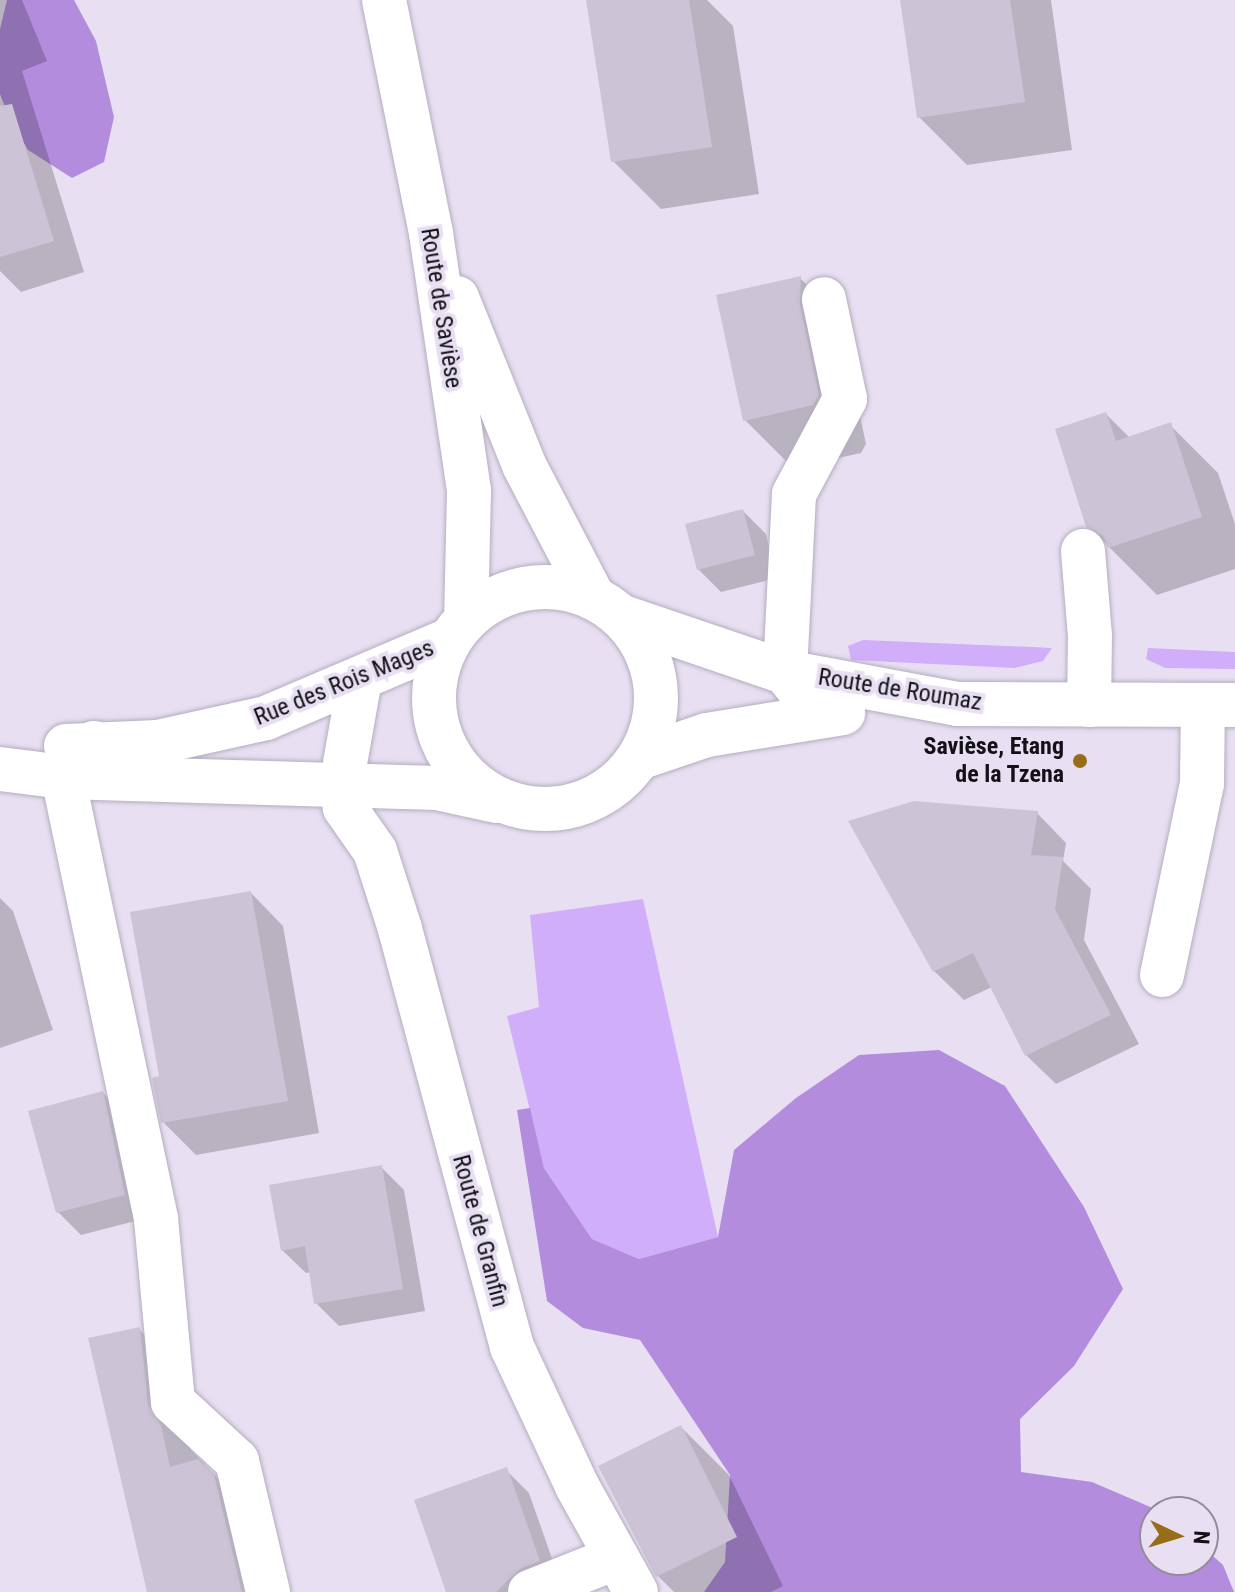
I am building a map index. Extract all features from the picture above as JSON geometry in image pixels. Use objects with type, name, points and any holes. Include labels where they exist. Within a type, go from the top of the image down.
[{"type":"street","name":"Route de Savièse","points":[[384,0],[431,233],[469,491],[458,630]]},
{"type":"street","points":[[0,769],[63,777],[437,788],[545,810],[581,803],[614,786],[639,758],[654,723],[655,685],[645,648],[608,607],[524,465],[431,233]]},
{"type":"street","points":[[819,715],[785,672],[794,494],[845,399],[824,299]]},
{"type":"street","points":[[1083,551],[1090,636],[1089,705]]},
{"type":"street","points":[[508,803],[466,777],[440,735],[434,687],[458,630],[494,598],[526,587],[560,587],[608,607]]},
{"type":"street","name":"Route de Roumaz","points":[[608,607],[785,672],[957,704],[1219,705]]},
{"type":"street","name":"Rue des Rois Mages","points":[[0,751],[94,743],[158,742],[266,718],[360,679],[458,630]]},
{"type":"street","points":[[341,786],[360,679]]},
{"type":"street","points":[[639,758],[707,735],[819,715],[957,704]]},
{"type":"street","points":[[1162,975],[1219,705]]},
{"type":"street","points":[[63,777],[94,743]]},
{"type":"street","points":[[63,777],[156,1219],[173,1402],[237,1461],[268,1592]]},
{"type":"street","name":"Route de Granfin","points":[[341,786],[345,808],[375,851],[512,1347],[626,1575]]},
{"type":"street","points":[[375,851],[400,789]]},
{"type":"street","points":[[530,1592],[626,1575]]},
{"type":"shaded area","points":[[7,0],[74,0],[96,41],[114,117],[104,162],[72,178],[28,150],[10,120],[0,94],[0,29]]},
{"type":"shaded area","points":[[863,640],[1052,648],[1043,661],[1015,668],[851,660],[848,646]]},
{"type":"shaded area","points":[[1148,648],[1235,652],[1235,669],[1165,668],[1146,659]]},
{"type":"shaded area","points":[[643,899],[718,1237],[639,1259],[592,1239],[544,1168],[507,1016],[539,1007],[530,915]]},
{"type":"shaded area","points":[[939,1050],[1005,1086],[1084,1207],[1123,1289],[1074,1366],[1020,1419],[1021,1472],[1092,1482],[1139,1502],[1139,1576],[1219,1576],[1219,1561],[1234,1592],[704,1592],[725,1562],[730,1475],[640,1340],[583,1328],[547,1301],[517,1110],[530,1108],[544,1168],[592,1239],[639,1259],[718,1237],[734,1150],[796,1098],[859,1055]]},
{"type":"building","points":[[586,0],[689,0],[712,147],[611,162]]},
{"type":"building","points":[[900,0],[1010,0],[1025,102],[917,118]]},
{"type":"building","points":[[12,104],[54,241],[0,257],[0,106]]},
{"type":"building","points":[[801,276],[800,304],[819,395],[813,405],[743,421],[716,295]]},
{"type":"building","points":[[1106,412],[1116,441],[1171,422],[1202,517],[1108,548],[1103,536],[1086,527],[1055,429]]},
{"type":"building","points":[[743,509],[755,555],[697,570],[685,524]]},
{"type":"building","points":[[914,801],[1038,811],[1031,855],[1063,857],[1055,909],[1111,1015],[1025,1056],[973,953],[933,972],[848,821]]},
{"type":"building","points":[[251,891],[288,1101],[161,1123],[152,1078],[159,1076],[130,912]]},
{"type":"building","points":[[103,1091],[125,1195],[56,1213],[28,1111]]},
{"type":"building","points":[[382,1165],[403,1289],[314,1304],[305,1246],[281,1251],[269,1185]]},
{"type":"building","points":[[140,1327],[148,1404],[161,1425],[170,1467],[198,1459],[214,1474],[242,1592],[147,1592],[88,1338]]},
{"type":"building","points":[[681,1425],[737,1537],[656,1577],[598,1466]]},
{"type":"building","points":[[507,1467],[540,1561],[520,1569],[496,1592],[446,1592],[414,1500]]},
{"type":"place","name":"Savièse, Etang de la Tzena","points":[[1080,761]]}]
